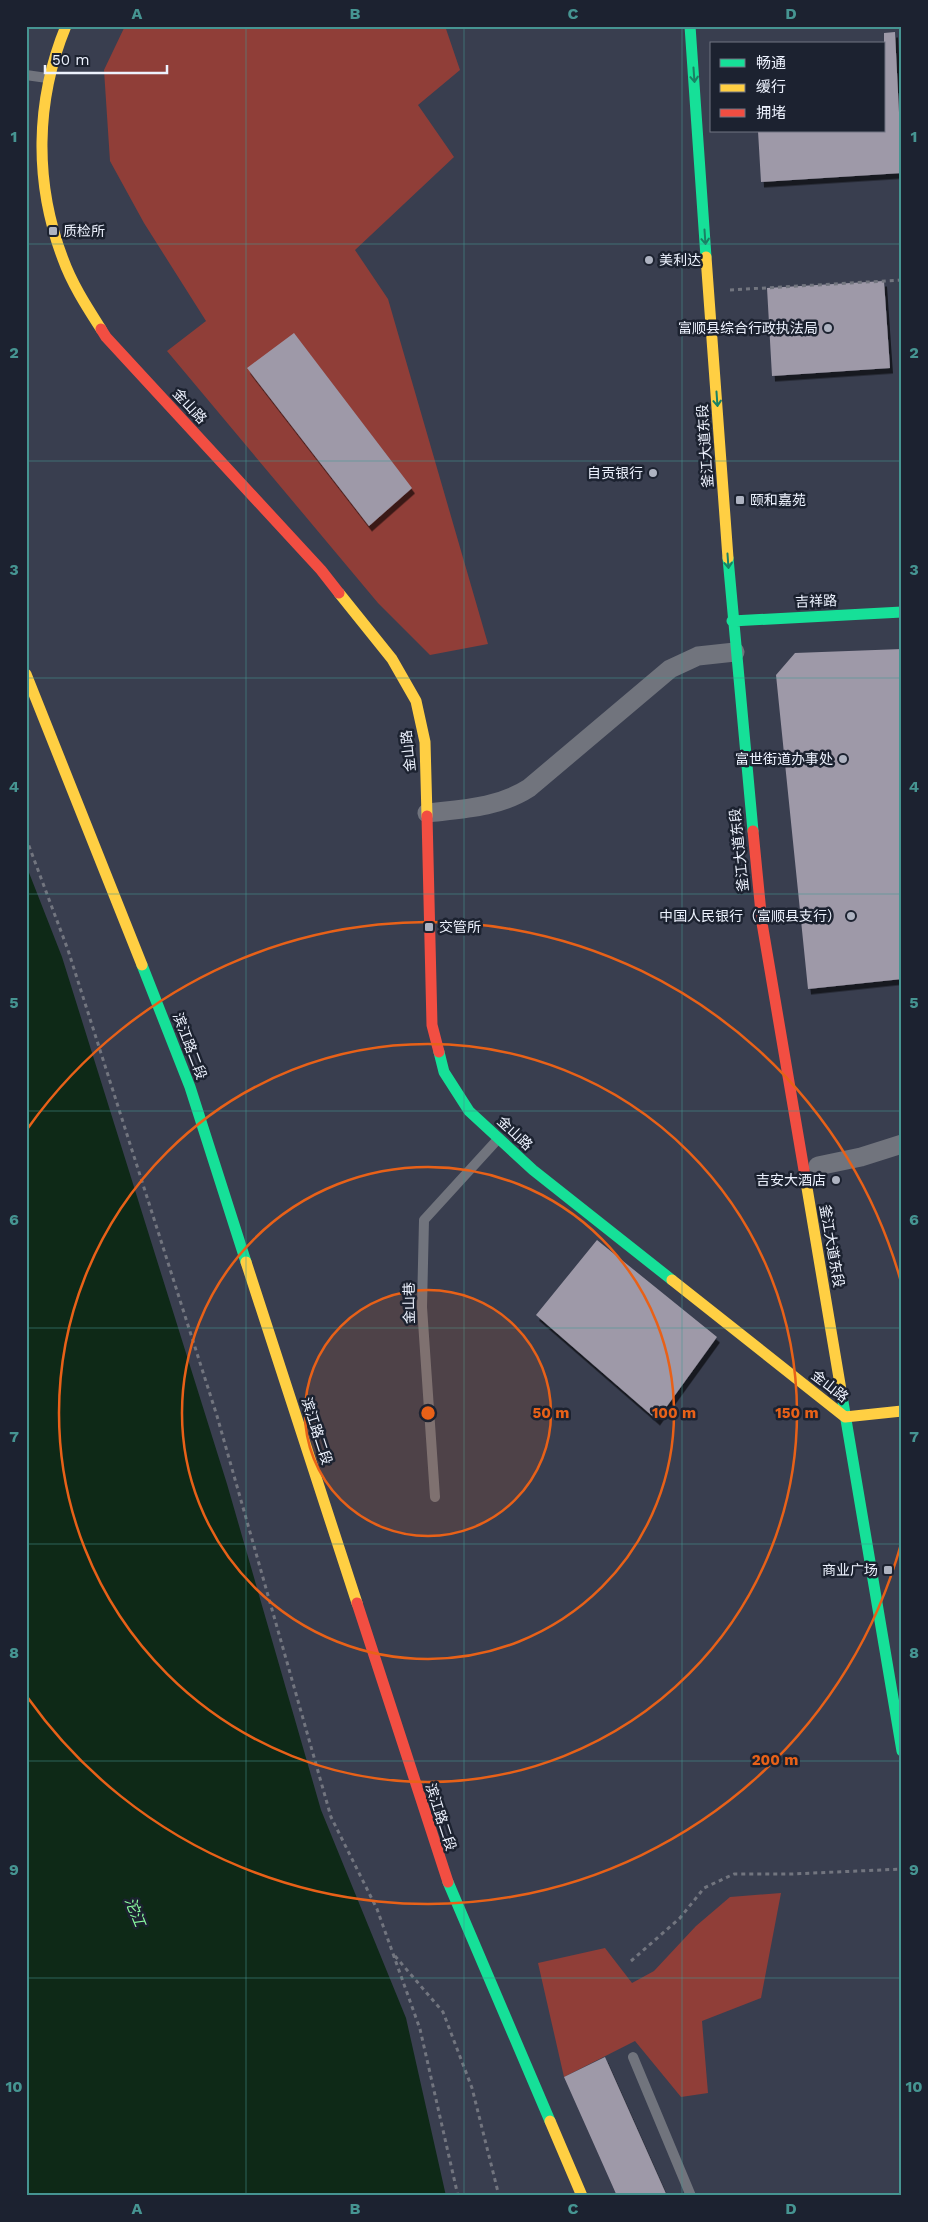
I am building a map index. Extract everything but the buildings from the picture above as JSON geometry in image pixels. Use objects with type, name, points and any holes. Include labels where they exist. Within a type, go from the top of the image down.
[{"type":"street","name":"金山路","points":[[66,26],[48,78],[41,128],[42,204],[63,261],[106,337],[321,570],[392,659],[416,701],[425,742],[432,1025],[444,1072],[469,1111],[533,1170],[845,1417]]},
{"type":"street","name":"釜江大道东段","points":[[690,26],[732,621],[762,923],[902,1751]]},
{"type":"street","name":"吉祥路","points":[[732,621],[902,612]]},
{"type":"street","points":[[426,813],[494,804],[513,798],[529,788],[670,669],[698,656],[735,652]]},
{"type":"street","name":"滨江路二段","points":[[26,674],[190,1087],[443,1871],[582,2196]]},
{"type":"street","points":[[818,1166],[861,1157],[902,1144]]},
{"type":"street","points":[[845,1417],[902,1411]]},
{"type":"lane","points":[[26,75],[48,78]]},
{"type":"lane","name":"金山巷","points":[[435,1497],[422,1307],[424,1220],[498,1138]]},
{"type":"lane","points":[[632,2056],[690,2196]]},
{"type":"path","points":[[725,290],[902,280]]},
{"type":"path","points":[[26,838],[68,950],[216,1416],[331,1817],[377,1909],[420,2029],[458,2196]]},
{"type":"path","points":[[632,1961],[680,1918],[704,1888],[734,1874],[792,1874],[902,1869]]},
{"type":"path","points":[[393,1954],[443,2012],[472,2088],[499,2196]]},
{"type":"shaded area","points":[[125,26],[445,26],[460,70],[418,105],[454,157],[355,250],[388,299],[488,644],[430,655],[378,603],[167,351],[206,321],[144,223],[110,161],[104,70]]},
{"type":"shaded area","points":[[781,1893],[761,1998],[702,2021],[708,2093],[681,2097],[635,2041],[564,2077],[538,1963],[605,1948],[632,1983],[654,1971],[696,1926],[730,1897]]},
{"type":"water","name":"沱江","points":[[26,865],[62,957],[227,1484],[321,1810],[406,2018],[446,2196],[26,2196]]},
{"type":"traffic: fast","points":[[690,26],[706,257]]},
{"type":"traffic: fast","points":[[728,558],[753,831]]},
{"type":"traffic: fast","points":[[732,621],[902,612]]},
{"type":"traffic: fast","points":[[142,965],[190,1087],[246,1262]]},
{"type":"traffic: fast","points":[[439,1052],[444,1072],[469,1111],[533,1170],[672,1280]]},
{"type":"traffic: fast","points":[[842,1396],[902,1751]]},
{"type":"traffic: fast","points":[[448,1882],[550,2121]]},
{"type":"traffic: slow","points":[[66,26],[48,83],[42,142],[43,172],[47,201],[63,259],[75,286],[101,329]]},
{"type":"traffic: slow","points":[[706,257],[728,558]]},
{"type":"traffic: slow","points":[[339,593],[392,659],[416,701],[425,742],[427,816]]},
{"type":"traffic: slow","points":[[26,674],[142,965]]},
{"type":"traffic: slow","points":[[805,1176],[842,1396]]},
{"type":"traffic: slow","points":[[246,1262],[357,1603]]},
{"type":"traffic: slow","points":[[672,1280],[845,1417],[902,1411]]},
{"type":"traffic: slow","points":[[550,2121],[582,2196]]},
{"type":"traffic: jam","points":[[101,329],[106,337],[321,570],[339,593]]},
{"type":"traffic: jam","points":[[427,816],[432,1025],[439,1052]]},
{"type":"traffic: jam","points":[[753,831],[762,923],[805,1176]]},
{"type":"traffic: jam","points":[[357,1603],[448,1882]]},
{"type":"place","name":"质检所","points":[[53,231]]},
{"type":"place","name":"美利达","points":[[649,260]]},
{"type":"place","name":"富顺县综合行政执法局","points":[[828,328]]},
{"type":"place","name":"自贡银行","points":[[653,473]]},
{"type":"place","name":"颐和嘉苑","points":[[740,500]]},
{"type":"place","name":"富世街道办事处","points":[[843,759]]},
{"type":"place","name":"中国人民银行（富顺县支行）","points":[[851,916]]},
{"type":"place","name":"交管所","points":[[429,927]]},
{"type":"place","name":"吉安大酒店","points":[[836,1180]]},
{"type":"place","name":"商业广场","points":[[888,1570]]}]
